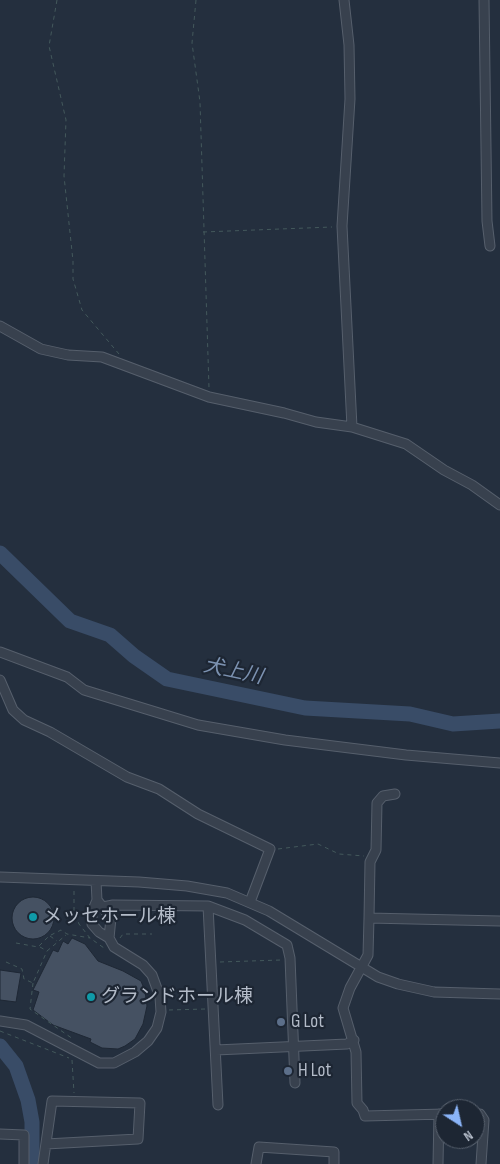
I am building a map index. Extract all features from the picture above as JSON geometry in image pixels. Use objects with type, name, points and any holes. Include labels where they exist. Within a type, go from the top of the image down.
[{"type":"street","points":[[344,0],[349,45],[350,99],[342,226],[352,427]]},
{"type":"street","points":[[484,0],[487,221],[490,246]]},
{"type":"street","points":[[0,326],[41,349],[68,355],[102,357],[209,397],[284,412],[316,422],[352,427],[406,444],[500,504]]},
{"type":"street","points":[[0,652],[68,677],[84,690],[198,725],[285,740],[406,755],[500,763]]},
{"type":"street","points":[[0,680],[13,710],[24,720],[50,732],[127,777],[159,789],[198,814],[270,850],[250,902]]},
{"type":"street","points":[[395,794],[383,796],[377,803],[376,850],[370,862],[368,955],[343,1008],[356,1052],[357,1103],[365,1116],[435,1114]]},
{"type":"street","points":[[0,877],[187,886],[227,894],[250,902],[378,977],[416,989],[434,992],[500,994]]},
{"type":"street","points":[[96,881],[100,903],[111,918],[111,941]]},
{"type":"street","points":[[100,903],[113,905],[208,906],[245,920],[287,945],[290,958],[295,1083]]},
{"type":"street","points":[[0,1020],[26,1025],[99,1063],[114,1063],[135,1052],[148,1041],[157,1028],[161,1010],[160,997],[152,975],[143,965],[99,932],[92,924],[92,912],[100,903]]},
{"type":"street","points":[[208,906],[218,1105]]},
{"type":"street","points":[[369,918],[500,921]]},
{"type":"street","points":[[216,1050],[347,1044],[354,1040]]},
{"type":"street","points":[[43,1164],[52,1101],[140,1103],[138,1139],[46,1144]]},
{"type":"street","points":[[0,1134],[24,1135],[24,1164]]},
{"type":"street","points":[[256,1164],[259,1146],[334,1152],[334,1164]]},
{"type":"street","points":[[438,1164],[439,1149]]},
{"type":"street","points":[[481,1164],[482,1149]]},
{"type":"path","points":[[57,0],[50,46],[66,120],[64,176],[73,261],[72,279],[82,310],[122,358]]},
{"type":"path","points":[[196,0],[192,43],[200,102],[209,397]]},
{"type":"path","points":[[203,232],[342,226]]},
{"type":"path","points":[[270,850],[318,844],[339,854],[373,857]]},
{"type":"path","points":[[74,892],[74,910],[79,924],[90,938],[105,949],[111,941],[123,934],[152,934]]},
{"type":"path","points":[[38,946],[49,936],[61,930],[67,934],[90,938]]},
{"type":"path","points":[[67,934],[47,951],[33,983],[30,1009],[77,1042],[78,1053]]},
{"type":"path","points":[[49,936],[58,942]]},
{"type":"path","points":[[16,943],[38,946],[47,951]]},
{"type":"path","points":[[219,962],[284,960]]},
{"type":"path","points":[[6,962],[22,969],[24,979],[33,983]]},
{"type":"path","points":[[161,1010],[213,1009]]},
{"type":"path","points":[[0,1030],[72,1059],[74,1102]]},
{"type":"building","name":"メッセホール棟","points":[[33,897],[48,903],[54,918],[48,933],[33,939],[18,933],[12,918],[18,903]]},
{"type":"building","name":"グランドホール棟","points":[[72,938],[85,944],[98,961],[141,981],[145,991],[147,1006],[143,1024],[135,1039],[125,1046],[118,1049],[102,1048],[90,1042],[91,1039],[53,1025],[33,1010],[39,992],[33,990],[53,950],[58,952],[63,941],[68,944]]},
{"type":"building","points":[[0,970],[21,973],[16,1002],[0,1000]]},
{"type":"waterway","name":"犬上川","points":[[0,553],[70,621],[110,635],[134,656],[167,679],[305,708],[410,714],[453,724],[500,721]]},
{"type":"waterway","points":[[0,1046],[16,1066],[28,1100],[32,1122],[32,1164]]},
{"type":"place","name":"メッセホール棟","points":[[33,917]]},
{"type":"place","name":"グランドホール棟","points":[[91,997]]},
{"type":"place","name":"G Lot","points":[[281,1022]]},
{"type":"place","name":"H Lot","points":[[288,1071]]}]
